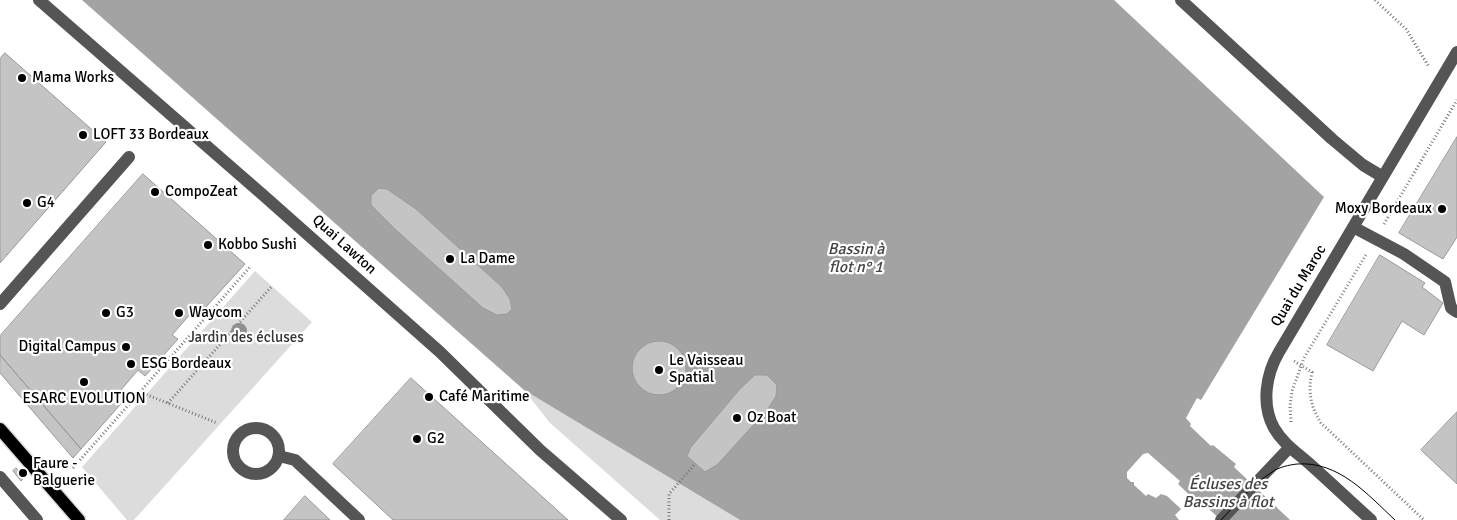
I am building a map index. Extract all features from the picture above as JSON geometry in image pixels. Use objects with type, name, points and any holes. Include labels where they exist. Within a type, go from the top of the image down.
[{"type":"main road","points":[[0,429],[79,520]]},
{"type":"street","name":"Quai Lawton","points":[[39,0],[425,339],[540,450],[622,520]]},
{"type":"street","points":[[1181,0],[1332,139],[1364,165],[1383,177]]},
{"type":"street","name":"Quai du Maroc","points":[[1371,520],[1290,447],[1274,429],[1268,413],[1266,394],[1269,374],[1274,361],[1457,52]]},
{"type":"street","points":[[0,304],[130,157]]},
{"type":"street","points":[[1353,226],[1404,254],[1445,282],[1451,308],[1457,312]]},
{"type":"street","points":[[1221,520],[1290,447]]},
{"type":"street","points":[[279,456],[295,460],[359,520]]},
{"type":"street","points":[[0,477],[38,520]]},
{"type":"path","points":[[1375,0],[1406,29],[1429,68],[1442,76]]},
{"type":"path","points":[[73,468],[250,267]]},
{"type":"path","points":[[168,403],[272,286]]},
{"type":"path","points":[[1290,447],[1292,391],[1304,358]]},
{"type":"path","points":[[1312,372],[1310,395],[1312,406],[1321,423],[1424,520]]},
{"type":"path","points":[[140,392],[217,423]]},
{"type":"path","points":[[669,520],[669,494],[695,464]]},
{"type":"green space","name":"Jardin des écluses","points":[[255,271],[312,322],[134,520],[127,520],[82,467]]},
{"type":"green space","points":[[524,390],[740,520],[660,520],[550,423]]},
{"type":"water","name":"Bassin à flot n° 1","points":[[82,0],[1114,0],[1324,197],[1201,400],[1197,398],[1186,418],[1191,424],[1190,426],[1211,446],[1213,445],[1236,464],[1234,467],[1290,520],[1221,520],[1201,502],[1199,504],[1178,484],[1180,481],[1148,453],[1143,454],[1127,472],[1127,478],[1134,482],[1134,485],[1146,496],[1148,494],[1156,498],[1161,494],[1167,496],[1181,509],[1175,515],[1179,520],[740,520],[524,390]]},
{"type":"building","name":"G4","points":[[5,53],[106,142],[0,263],[0,59]]},
{"type":"building","points":[[1457,137],[1457,237],[1443,259],[1399,233]]},
{"type":"building","name":"G3","points":[[143,174],[245,264],[205,308],[200,303],[172,335],[178,339],[145,376],[138,370],[120,391],[127,397],[81,449],[0,355],[0,336]]},
{"type":"building","name":"La Dame","points":[[379,188],[387,189],[416,209],[502,287],[510,299],[512,309],[507,314],[497,315],[483,308],[396,230],[371,205],[371,196]]},
{"type":"building","points":[[1380,255],[1425,283],[1422,287],[1443,303],[1424,335],[1402,321],[1373,371],[1327,345]]},
{"type":"building","name":"Le Vaisseau Spatial","points":[[654,341],[664,341],[674,345],[682,353],[686,368],[682,383],[674,391],[664,395],[654,395],[644,391],[636,383],[632,373],[632,363],[636,353],[644,345]]},
{"type":"building","points":[[0,355],[81,449],[73,458],[0,373]]},
{"type":"building","name":"Oz Boat","points":[[755,375],[767,375],[777,385],[776,396],[768,409],[717,465],[705,472],[687,456],[691,447],[739,390]]},
{"type":"building","name":"G2","points":[[411,378],[568,520],[393,520],[333,464]]},
{"type":"building","points":[[1457,412],[1457,484],[1421,450]]},
{"type":"building","points":[[16,468],[25,477],[21,481],[13,471]]},
{"type":"building","points":[[305,496],[330,520],[284,520]]},
{"type":"tram line","points":[[1221,520],[1245,494],[1265,477],[1278,469],[1297,464],[1312,464],[1339,474],[1363,490],[1395,520]]},
{"type":"place","name":"Mama Works","points":[[22,78]]},
{"type":"place","name":"LOFT 33 Bordeaux","points":[[83,135]]},
{"type":"place","name":"CompoZeat","points":[[155,192]]},
{"type":"place","name":"G4","points":[[27,203]]},
{"type":"place","name":"Moxy Bordeaux","points":[[1442,209]]},
{"type":"place","name":"Kobbo Sushi","points":[[208,245]]},
{"type":"place","name":"La Dame","points":[[450,259]]},
{"type":"place","name":"G3","points":[[106,313]]},
{"type":"place","name":"Waycom","points":[[179,313]]},
{"type":"place","name":"Digital Campus","points":[[126,347]]},
{"type":"place","name":"ESG Bordeaux","points":[[131,364]]},
{"type":"place","name":"Le Vaisseau Spatial","points":[[659,370]]},
{"type":"place","name":"ESARC EVOLUTION","points":[[84,382]]},
{"type":"place","name":"Café Maritime","points":[[429,397]]},
{"type":"place","name":"Oz Boat","points":[[737,418]]},
{"type":"place","name":"G2","points":[[417,439]]},
{"type":"place","name":"Faure - Balguerie","points":[[23,473]]},
{"type":"water label","name":"Écluses des Bassins à flot","points":[[1228,494]]}]
